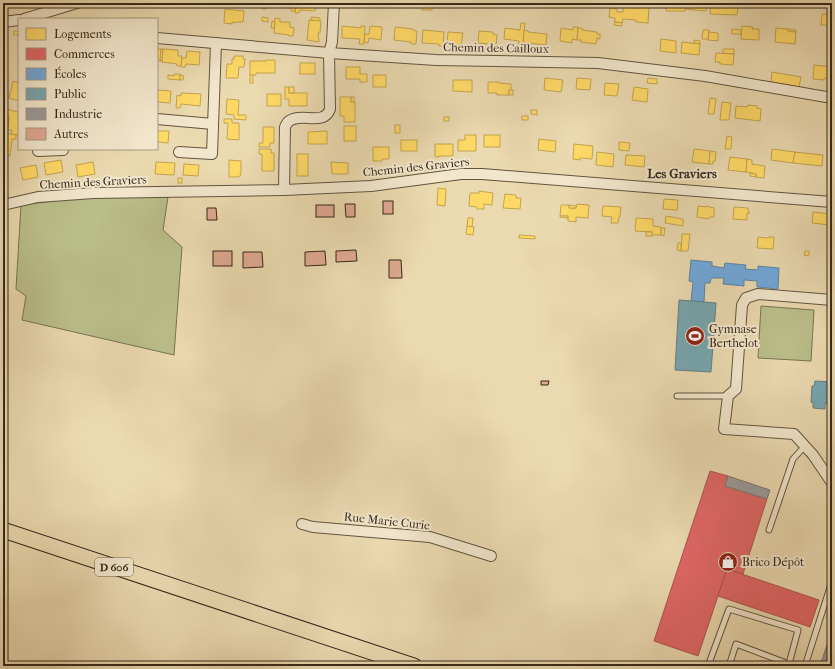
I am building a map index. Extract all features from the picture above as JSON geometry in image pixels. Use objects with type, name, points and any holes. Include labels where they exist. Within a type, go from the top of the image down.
[{"type":"main road","name":"D 606","points":[[3,530],[414,666]]},
{"type":"street","points":[[27,18],[77,3]]},
{"type":"street","points":[[284,190],[285,127],[288,122],[294,119],[323,118],[328,115],[330,110],[329,53],[332,42],[334,3]]},
{"type":"street","points":[[3,22],[18,20]]},
{"type":"street","name":"Chemin des Cailloux","points":[[158,38],[329,53],[436,60],[598,63],[705,76],[832,98]]},
{"type":"street","points":[[179,152],[212,154],[216,44]]},
{"type":"street","points":[[158,119],[213,124]]},
{"type":"street","points":[[38,150],[63,150]]},
{"type":"street","name":"Chemin des Graviers","points":[[3,205],[38,197],[93,193],[284,190],[371,186],[461,174],[482,174],[832,202]]},
{"type":"street","points":[[832,300],[758,294],[746,298],[742,305],[736,390],[728,396],[724,429],[794,434],[813,456],[832,483]]},
{"type":"street","name":"Rue Marie Curie","points":[[302,524],[430,537],[491,556]]},
{"type":"lane","points":[[677,396],[728,396]]},
{"type":"lane","points":[[769,530],[793,459],[805,446]]},
{"type":"lane","points":[[805,666],[832,581]]},
{"type":"lane","points":[[708,666],[729,609],[798,630],[789,664],[736,644],[729,666]]},
{"type":"green space","points":[[95,196],[168,197],[163,230],[182,247],[174,355],[22,320],[26,296],[16,289],[21,205]]},
{"type":"green space","points":[[761,306],[814,310],[811,361],[758,358]]},
{"type":"building: Logements","points":[[263,3],[267,3],[266,9],[262,9]]},
{"type":"building: Logements","points":[[277,3],[296,3],[295,11],[291,11],[291,8],[277,7]]},
{"type":"building: Logements","points":[[296,3],[316,3],[315,11],[300,10],[299,13],[295,13]]},
{"type":"building: Logements","points":[[423,3],[433,3],[432,7],[423,6]]},
{"type":"building: Logements","points":[[667,3],[707,3],[706,11],[685,9],[685,11],[666,11]]},
{"type":"building: Logements","points":[[711,3],[734,4],[733,6],[738,6],[737,15],[710,14]]},
{"type":"building: Logements","points":[[423,6],[432,7],[432,10],[422,10]]},
{"type":"building: Logements","points":[[637,6],[649,7],[648,23],[623,19],[622,23],[615,22],[615,18],[609,17],[610,8],[617,9],[617,12],[623,12],[623,7],[637,8]]},
{"type":"building: Logements","points":[[225,9],[244,11],[243,22],[232,22],[232,24],[224,23]]},
{"type":"building: Logements","points":[[822,14],[832,14],[832,25],[821,25]]},
{"type":"building: Logements","points":[[262,17],[268,18],[268,22],[262,21]]},
{"type":"building: Logements","points":[[311,17],[320,18],[320,21],[311,20]]},
{"type":"building: Logements","points":[[275,18],[280,19],[280,22],[290,22],[290,27],[294,28],[293,36],[274,33]]},
{"type":"building: Logements","points":[[309,20],[321,21],[320,33],[318,33],[319,42],[307,40]]},
{"type":"building: Logements","points":[[272,21],[275,22],[274,28],[271,28]]},
{"type":"building: Logements","points":[[615,22],[622,23],[622,26],[614,25]]},
{"type":"building: Logements","points":[[521,23],[525,23],[523,46],[519,46],[519,41],[504,39],[505,28],[520,30]]},
{"type":"building: Logements","points":[[342,26],[361,28],[361,26],[365,26],[364,44],[359,44],[360,39],[342,38]]},
{"type":"building: Logements","points":[[370,26],[382,27],[381,40],[369,38],[368,43],[364,42],[365,34],[369,34]]},
{"type":"building: Logements","points":[[742,26],[753,27],[752,29],[759,29],[759,40],[741,39]]},
{"type":"building: Logements","points":[[395,27],[413,29],[417,31],[416,44],[394,40]]},
{"type":"building: Logements","points":[[573,27],[578,27],[577,40],[572,39],[572,43],[560,41],[561,28],[573,30]]},
{"type":"building: Logements","points":[[578,28],[597,32],[597,34],[600,34],[600,39],[597,38],[596,44],[577,40]]},
{"type":"building: Logements","points":[[776,28],[788,29],[788,31],[796,32],[795,44],[775,42]]},
{"type":"building: Logements","points":[[732,29],[741,30],[741,34],[732,34]]},
{"type":"building: Logements","points":[[788,29],[796,30],[796,32],[788,31]]},
{"type":"building: Logements","points":[[423,30],[444,32],[443,46],[439,46],[439,44],[422,43]]},
{"type":"building: Logements","points":[[524,30],[528,32],[547,34],[546,45],[528,43],[527,46],[523,46]]},
{"type":"building: Logements","points":[[703,30],[709,30],[708,39],[702,39]]},
{"type":"building: Logements","points":[[14,31],[18,31],[18,35],[14,35]]},
{"type":"building: Logements","points":[[479,31],[493,32],[493,34],[497,35],[496,47],[492,46],[492,44],[478,43]]},
{"type":"building: Logements","points":[[448,32],[463,33],[461,45],[447,44]]},
{"type":"building: Logements","points":[[709,32],[718,33],[718,41],[708,40]]},
{"type":"building: Logements","points":[[661,39],[676,41],[676,53],[660,51]]},
{"type":"building: Logements","points":[[694,40],[700,41],[700,44],[694,43]]},
{"type":"building: Logements","points":[[682,42],[700,44],[699,55],[681,53]]},
{"type":"building: Logements","points":[[158,49],[161,49],[160,61],[158,61]]},
{"type":"building: Logements","points":[[161,49],[163,49],[162,61],[160,61]]},
{"type":"building: Logements","points":[[163,49],[178,50],[178,56],[182,56],[181,66],[162,62]]},
{"type":"building: Logements","points":[[723,49],[734,49],[734,54],[723,53]]},
{"type":"building: Logements","points":[[187,51],[200,52],[199,65],[186,64],[185,67],[181,67],[182,58],[186,58]]},
{"type":"building: Logements","points":[[716,53],[734,54],[733,65],[715,62]]},
{"type":"building: Logements","points":[[234,56],[243,56],[243,59],[245,59],[244,67],[239,67],[238,78],[226,78],[227,64],[232,64],[232,59],[234,59]]},
{"type":"building: Logements","points":[[275,60],[275,73],[256,73],[256,75],[250,75],[250,61]]},
{"type":"building: Logements","points":[[300,63],[315,63],[315,74],[300,74]]},
{"type":"building: Logements","points":[[814,65],[832,67],[831,79],[813,79]]},
{"type":"building: Logements","points":[[346,67],[360,67],[360,74],[367,74],[367,82],[360,82],[360,79],[346,79]]},
{"type":"building: Logements","points":[[772,72],[801,77],[799,87],[771,82]]},
{"type":"building: Logements","points":[[174,74],[180,74],[180,80],[168,79],[168,75],[174,76]]},
{"type":"building: Logements","points":[[180,75],[184,76],[183,80],[180,80]]},
{"type":"building: Logements","points":[[250,75],[253,75],[253,83],[250,83]]},
{"type":"building: Logements","points":[[373,75],[386,75],[386,87],[373,87]]},
{"type":"building: Logements","points":[[545,78],[563,80],[561,92],[544,90]]},
{"type":"building: Logements","points":[[577,78],[591,79],[590,90],[576,89]]},
{"type":"building: Logements","points":[[648,78],[657,79],[657,84],[647,83]]},
{"type":"building: Logements","points":[[453,80],[472,80],[472,92],[453,91]]},
{"type":"building: Logements","points":[[13,81],[18,83],[18,101],[9,98]]},
{"type":"building: Logements","points":[[488,82],[511,84],[509,95],[488,93]]},
{"type":"building: Logements","points":[[605,83],[619,84],[617,96],[604,95]]},
{"type":"building: Logements","points":[[285,87],[289,87],[289,93],[307,93],[307,106],[289,106],[289,99],[285,99]]},
{"type":"building: Logements","points":[[289,87],[294,87],[294,93],[289,93]]},
{"type":"building: Logements","points":[[634,87],[648,89],[647,102],[632,100]]},
{"type":"building: Logements","points":[[158,90],[171,91],[170,103],[158,102]]},
{"type":"building: Logements","points":[[509,90],[513,90],[513,95],[509,95]]},
{"type":"building: Logements","points":[[181,93],[201,94],[200,106],[181,104],[180,108],[176,108],[177,95],[181,96]]},
{"type":"building: Logements","points":[[267,94],[281,94],[281,106],[267,106]]},
{"type":"building: Logements","points":[[340,97],[351,97],[351,102],[355,102],[355,122],[344,122],[344,116],[340,116]]},
{"type":"building: Logements","points":[[351,97],[354,97],[354,102],[351,102]]},
{"type":"building: Logements","points":[[710,98],[716,99],[714,114],[708,114]]},
{"type":"building: Logements","points":[[227,99],[239,100],[238,115],[246,115],[246,120],[234,119],[234,115],[226,114]]},
{"type":"building: Logements","points":[[722,102],[731,103],[729,120],[720,120]]},
{"type":"building: Logements","points":[[748,105],[757,106],[757,108],[761,109],[760,121],[735,118],[736,106],[747,107]]},
{"type":"building: Logements","points":[[6,109],[18,112],[18,135],[11,134],[12,130],[8,130],[9,116],[6,116]]},
{"type":"building: Logements","points":[[531,110],[537,110],[537,115],[531,114]]},
{"type":"building: Logements","points":[[522,116],[528,116],[528,120],[522,120]]},
{"type":"building: Logements","points":[[444,117],[449,117],[449,121],[444,121]]},
{"type":"building: Logements","points":[[224,119],[232,119],[232,123],[239,123],[239,140],[227,139],[228,123],[224,123]]},
{"type":"building: Logements","points":[[395,125],[400,125],[400,133],[395,133]]},
{"type":"building: Logements","points":[[344,126],[356,126],[356,141],[344,141]]},
{"type":"building: Logements","points":[[263,127],[274,127],[274,143],[270,143],[270,147],[259,147],[259,143],[263,143]]},
{"type":"building: Logements","points":[[158,131],[169,131],[168,143],[158,142]]},
{"type":"building: Logements","points":[[327,131],[327,144],[308,144],[308,132]]},
{"type":"building: Logements","points":[[4,133],[16,135],[16,139],[12,139],[10,156],[3,155]]},
{"type":"building: Logements","points":[[465,135],[476,135],[476,151],[458,151],[458,140],[465,140]]},
{"type":"building: Logements","points":[[484,135],[500,135],[500,147],[484,147]]},
{"type":"building: Logements","points":[[727,136],[732,137],[731,149],[725,149]]},
{"type":"building: Logements","points":[[539,139],[556,141],[555,152],[538,150]]},
{"type":"building: Logements","points":[[401,140],[417,140],[417,151],[401,151]]},
{"type":"building: Logements","points":[[619,142],[630,143],[629,151],[619,150]]},
{"type":"building: Logements","points":[[435,144],[453,144],[453,156],[435,157]]},
{"type":"building: Logements","points":[[574,144],[593,146],[592,159],[573,159]]},
{"type":"building: Logements","points":[[373,147],[389,147],[389,159],[373,161]]},
{"type":"building: Logements","points":[[259,149],[271,149],[271,153],[274,153],[274,171],[262,171],[262,154],[259,154]]},
{"type":"building: Logements","points":[[694,149],[710,151],[709,164],[692,162]]},
{"type":"building: Logements","points":[[772,149],[795,152],[793,163],[771,160]]},
{"type":"building: Logements","points":[[710,151],[716,152],[715,161],[713,161],[713,164],[709,164]]},
{"type":"building: Logements","points":[[597,152],[614,154],[613,167],[596,165]]},
{"type":"building: Logements","points":[[795,152],[823,155],[822,166],[793,163]]},
{"type":"building: Logements","points":[[297,154],[308,154],[308,176],[297,176]]},
{"type":"building: Logements","points":[[626,155],[645,156],[644,167],[625,165]]},
{"type":"building: Logements","points":[[730,157],[747,159],[746,172],[728,170]]},
{"type":"building: Logements","points":[[747,159],[752,160],[752,164],[765,166],[764,178],[756,177],[756,174],[746,172]]},
{"type":"building: Logements","points":[[61,160],[63,172],[46,175],[44,163]]},
{"type":"building: Logements","points":[[229,160],[241,161],[240,176],[229,177]]},
{"type":"building: Logements","points":[[93,162],[95,174],[78,177],[76,165]]},
{"type":"building: Logements","points":[[156,162],[175,163],[174,175],[155,174]]},
{"type":"building: Logements","points":[[331,162],[348,163],[348,174],[332,174]]},
{"type":"building: Logements","points":[[184,164],[199,165],[198,176],[183,175]]},
{"type":"building: Logements","points":[[36,165],[38,177],[23,180],[20,168]]},
{"type":"building: Logements","points":[[750,173],[756,174],[756,177],[750,176]]},
{"type":"building: Logements","points":[[3,174],[5,174],[7,186],[3,187]]},
{"type":"building: Logements","points":[[178,178],[182,178],[182,183],[178,183]]},
{"type":"building: Logements","points":[[438,188],[446,189],[445,206],[437,205]]},
{"type":"building: Logements","points":[[479,191],[493,193],[492,205],[484,204],[484,209],[477,209],[477,207],[469,206],[470,193],[479,193]]},
{"type":"building: Logements","points":[[505,194],[516,195],[516,198],[521,198],[520,209],[503,208]]},
{"type":"building: Logements","points":[[664,199],[678,200],[677,210],[663,209]]},
{"type":"building: Logements","points":[[577,204],[589,205],[588,218],[576,217],[576,222],[568,221],[568,216],[560,216],[561,205],[569,205],[569,208],[576,208]]},
{"type":"building: Logements","points":[[569,205],[576,206],[576,208],[569,208]]},
{"type":"building: Logements","points":[[603,206],[621,207],[618,223],[611,223],[612,217],[602,216]]},
{"type":"building: Logements","points":[[698,206],[714,208],[714,217],[710,217],[709,219],[697,217]]},
{"type":"building: Logements","points":[[734,207],[748,208],[749,214],[747,213],[747,220],[733,219]]},
{"type":"building: Logements","points":[[813,212],[830,214],[830,217],[832,218],[832,229],[829,229],[829,225],[812,223]]},
{"type":"building: Logements","points":[[568,216],[568,218],[560,217]]},
{"type":"building: Logements","points":[[666,216],[683,219],[683,226],[665,223]]},
{"type":"building: Logements","points":[[468,218],[473,218],[472,227],[467,226]]},
{"type":"building: Logements","points":[[636,218],[653,219],[653,226],[661,227],[661,235],[652,235],[652,232],[635,231]]},
{"type":"building: Logements","points":[[467,226],[474,227],[473,235],[466,234]]},
{"type":"building: Logements","points":[[661,228],[665,228],[664,236],[661,235]]},
{"type":"building: Logements","points":[[646,232],[652,232],[652,236],[646,236]]},
{"type":"building: Logements","points":[[682,234],[690,234],[688,251],[681,251]]},
{"type":"building: Logements","points":[[519,235],[535,236],[535,239],[519,238]]},
{"type":"building: Logements","points":[[758,237],[774,237],[773,249],[757,248]]},
{"type":"building: Logements","points":[[678,243],[681,243],[681,251],[677,250]]},
{"type":"building: Logements","points":[[805,251],[809,251],[809,256],[804,255]]},
{"type":"building: Commerces","points":[[710,471],[728,476],[725,486],[767,499],[743,574],[727,569],[698,656],[654,641]]},
{"type":"building: Commerces","points":[[727,569],[819,600],[810,627],[718,596]]},
{"type":"building: Écoles","points":[[691,260],[712,262],[712,266],[724,268],[725,263],[746,265],[745,269],[758,270],[758,266],[779,268],[778,289],[757,287],[757,281],[744,280],[744,286],[723,284],[724,278],[711,278],[710,283],[705,283],[704,302],[691,301],[693,282],[689,281]]},
{"type":"building: Public","name":"Gymnase Berthelot","points":[[679,300],[716,303],[711,372],[675,370]]},
{"type":"building: Public","points":[[815,381],[832,382],[832,404],[825,403],[825,409],[813,408],[813,403],[811,402],[812,386],[814,386]]},
{"type":"building: Industrie","points":[[728,476],[770,490],[767,499],[725,486]]},
{"type":"building: Industrie","points":[[829,639],[832,640],[832,666],[820,666]]},
{"type":"building: Autres","points":[[383,201],[393,201],[393,214],[383,214]]},
{"type":"building: Autres","points":[[345,204],[355,204],[355,217],[346,217]]},
{"type":"building: Autres","points":[[316,205],[334,205],[334,217],[316,217]]},
{"type":"building: Autres","points":[[207,208],[216,208],[217,220],[207,220]]},
{"type":"building: Autres","points":[[356,250],[357,261],[336,262],[336,251]]},
{"type":"building: Autres","points":[[213,251],[232,251],[232,266],[213,266]]},
{"type":"building: Autres","points":[[325,251],[326,265],[305,266],[305,252]]},
{"type":"building: Autres","points":[[243,252],[262,252],[263,267],[243,268]]},
{"type":"building: Autres","points":[[389,260],[401,260],[402,278],[389,278]]},
{"type":"building: Autres","points":[[541,381],[549,381],[548,385],[541,385]]},
{"type":"place","name":"Gymnase Berthelot","points":[[695,336]]},
{"type":"place","name":"Brico Dépôt","points":[[728,562]]},
{"type":"district","name":"Les Graviers","points":[[682,173]]}]
